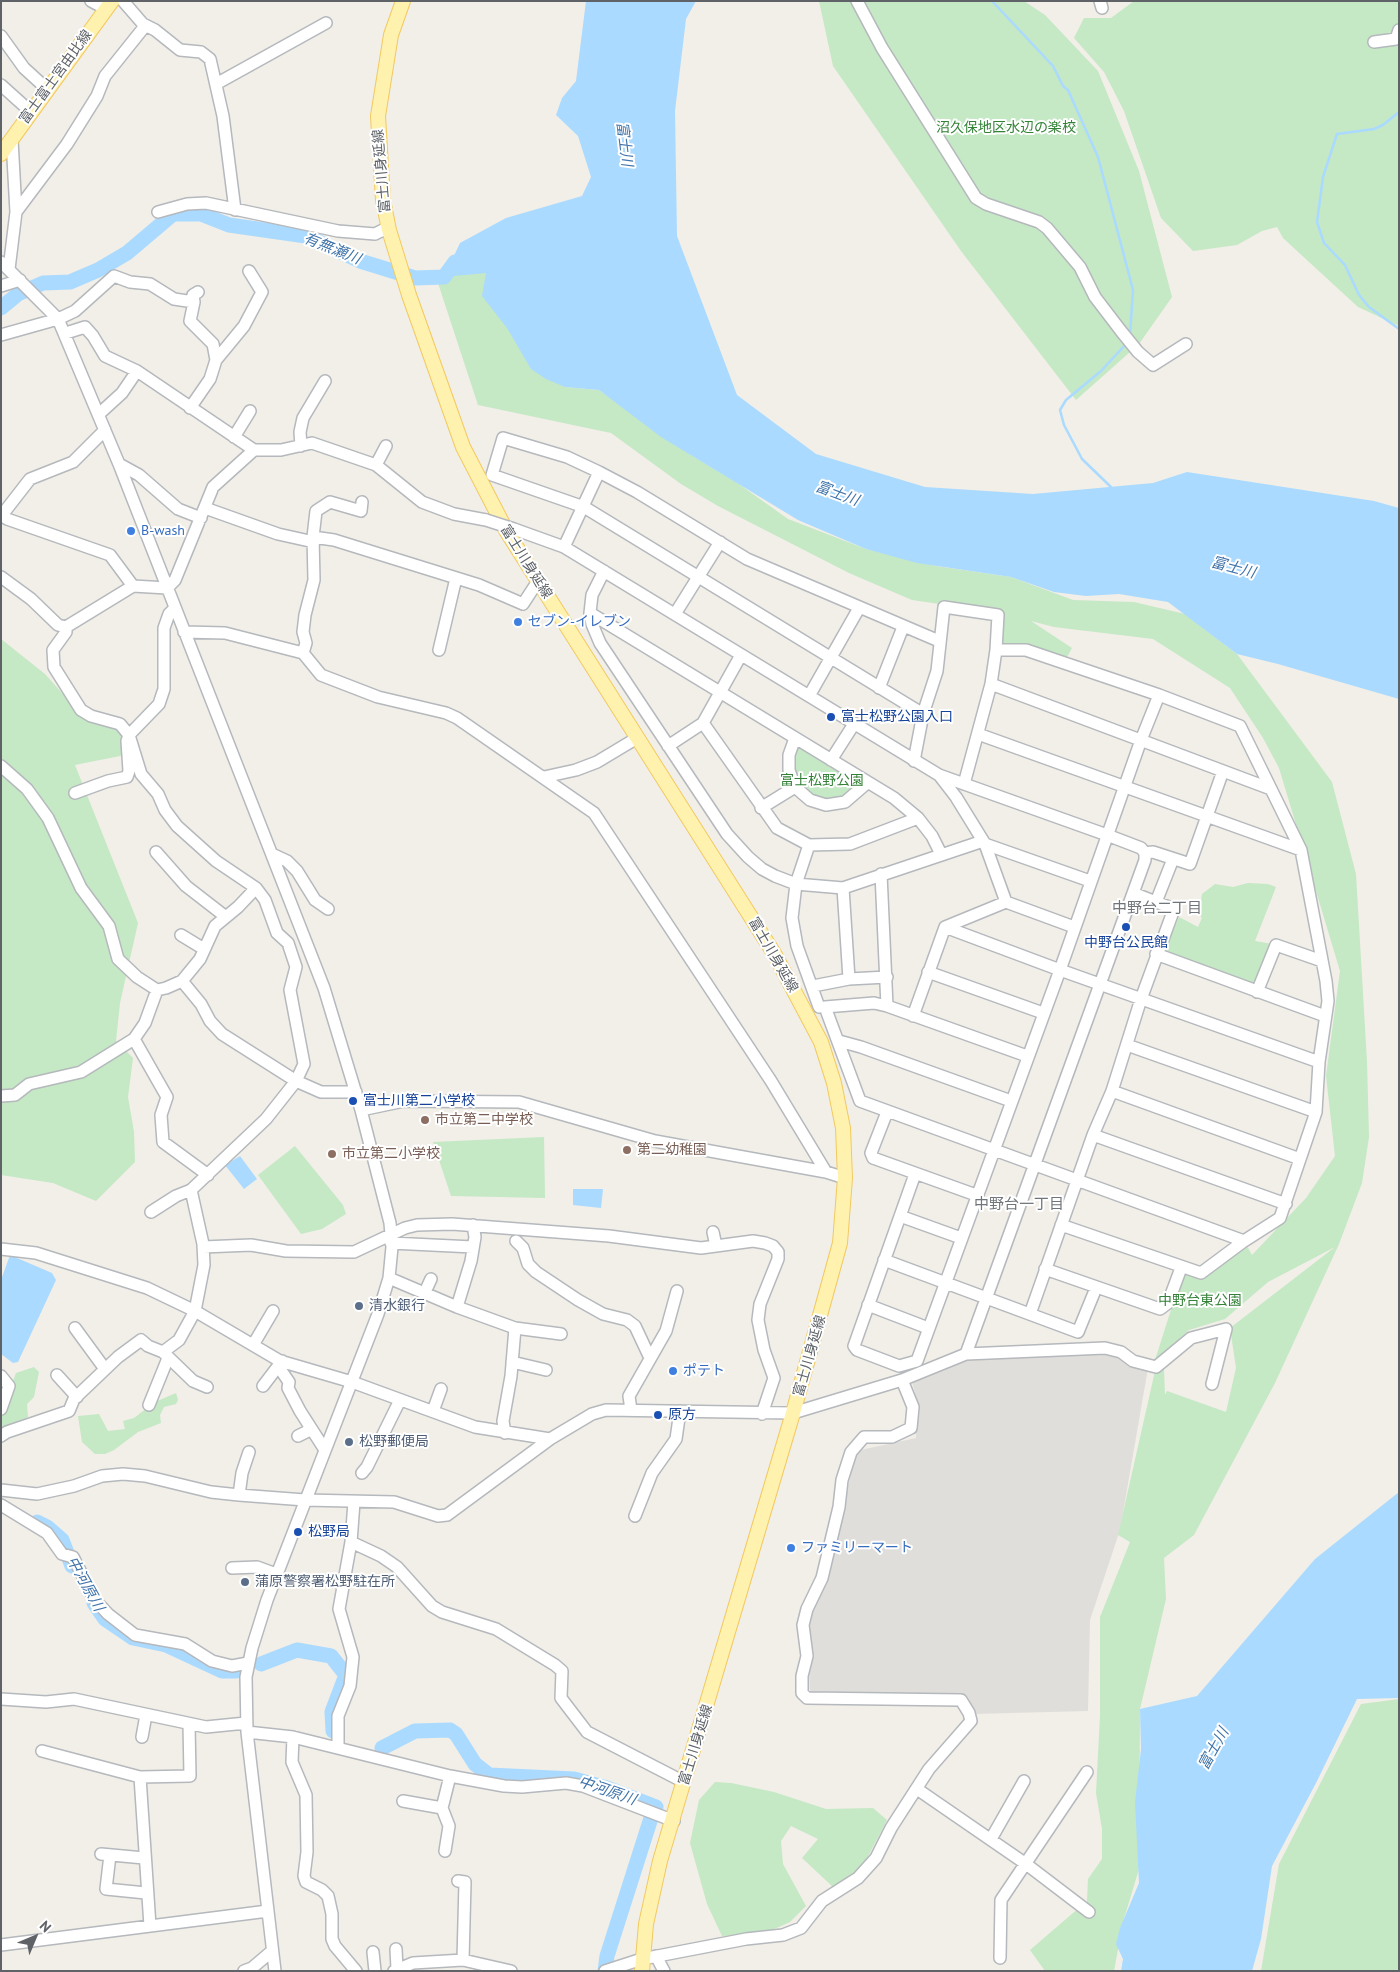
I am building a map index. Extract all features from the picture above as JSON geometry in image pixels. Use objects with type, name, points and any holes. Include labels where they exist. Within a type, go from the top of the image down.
[{"type":"main road","name":"富士川身延線","points":[[403,1],[391,35],[378,116],[383,200],[389,229],[409,295],[440,388],[463,447],[507,532],[775,955],[821,1042],[834,1083],[843,1128],[846,1178],[840,1243],[793,1413],[669,1820],[646,1924],[642,1965]]},
{"type":"main road","name":"富士富士宮由比線","points":[[1,154],[109,5]]},
{"type":"street","points":[[91,1],[109,5]]},
{"type":"street","points":[[123,1],[145,26],[155,30],[180,50],[206,54],[210,60],[223,116],[235,210]]},
{"type":"street","points":[[857,1],[882,48],[976,198],[986,204],[1039,222],[1047,228],[1080,267],[1095,297],[1121,331],[1138,352],[1153,365],[1186,344]]},
{"type":"street","points":[[216,84],[326,23]]},
{"type":"street","points":[[16,212],[67,144],[97,96],[105,76],[145,26]]},
{"type":"street","points":[[1374,42],[1396,39],[1399,30]]},
{"type":"street","points":[[1,36],[24,68],[47,90]]},
{"type":"street","points":[[1,85],[31,112]]},
{"type":"street","points":[[12,140],[16,212],[5,266],[47,306],[58,320],[66,333],[99,414],[324,988],[356,1092],[388,1210],[391,1239],[389,1278],[378,1314],[276,1574],[248,1663],[246,1677],[246,1728],[275,1971]]},
{"type":"street","points":[[158,212],[187,204],[206,203],[338,231],[375,234],[389,229]]},
{"type":"street","points":[[190,408],[210,379],[216,360],[244,326],[262,292],[249,270]]},
{"type":"street","points":[[1,335],[58,320],[75,311],[114,276],[130,282],[150,284],[174,298],[196,297],[190,321],[213,344],[216,360]]},
{"type":"street","points":[[1,286],[21,281]]},
{"type":"street","points":[[66,333],[85,327],[105,356],[137,371],[254,450],[281,450],[312,443],[376,465],[422,502],[454,514],[486,520],[564,547],[939,775],[1142,848],[1145,853],[1145,860],[988,1299],[966,1354]]},
{"type":"street","points":[[99,414],[122,393],[137,371]]},
{"type":"street","points":[[301,446],[300,432],[303,418],[324,381]]},
{"type":"street","points":[[234,437],[250,411]]},
{"type":"street","points":[[105,430],[73,462],[30,479],[2,515],[7,519],[110,554],[133,586]]},
{"type":"street","points":[[923,714],[584,507],[492,475],[503,438],[567,457],[600,472],[747,559],[939,641]]},
{"type":"street","points":[[376,465],[386,446]]},
{"type":"street","points":[[167,588],[174,580],[213,487],[254,450]]},
{"type":"street","points":[[119,464],[139,474],[178,509],[203,513],[261,529],[314,540],[334,540],[456,578],[505,595],[523,604],[538,581]]},
{"type":"street","points":[[564,547],[600,472]]},
{"type":"street","points":[[303,654],[306,643],[303,632],[305,615],[314,580],[316,511],[330,502],[361,511],[362,502]]},
{"type":"street","points":[[675,614],[720,542]]},
{"type":"street","points":[[604,571],[592,595],[590,613],[600,643],[727,834],[748,857],[775,876],[796,884],[843,888],[941,854],[984,843],[1090,881]]},
{"type":"street","points":[[1,577],[31,599],[58,625],[66,627],[133,586],[167,588]]},
{"type":"street","points":[[439,650],[456,578]]},
{"type":"street","points":[[76,793],[108,781],[127,777],[129,771],[127,741],[129,735],[159,704],[164,689],[164,628],[175,608]]},
{"type":"street","points":[[809,696],[860,608]]},
{"type":"street","points":[[914,761],[923,714],[937,671],[944,608],[998,615],[996,650],[991,684],[964,784]]},
{"type":"street","points":[[590,613],[894,798],[918,818],[932,836],[941,854]]},
{"type":"street","points":[[66,627],[66,632],[53,650],[54,667],[81,710],[91,716],[120,724],[129,735],[141,774],[158,794],[165,810],[177,826],[216,861],[256,888],[266,900],[277,933],[288,943],[296,967],[290,990],[304,1064],[296,1081],[266,1119],[220,1161],[208,1176],[191,1190],[176,1196],[151,1212]]},
{"type":"street","points":[[879,688],[903,627]]},
{"type":"street","points":[[184,632],[225,633],[303,654],[321,675],[378,697],[446,713],[544,777],[594,813],[771,1081],[826,1172]]},
{"type":"street","points":[[996,650],[1026,650],[1159,695],[1240,726],[1302,850],[1328,1001],[1319,1062],[1316,1112],[1280,1218],[1244,1241],[1201,1273],[1181,1268],[1061,1225]]},
{"type":"street","points":[[668,746],[703,723],[741,654]]},
{"type":"street","points":[[991,684],[1271,789]]},
{"type":"street","points":[[915,1174],[854,1346],[857,1350],[899,1366],[917,1361],[1010,1101],[1060,970],[1124,786],[1159,695]]},
{"type":"street","points":[[703,723],[761,808],[777,828],[809,845],[850,844],[918,818]]},
{"type":"street","points":[[831,760],[854,724]]},
{"type":"street","points":[[978,734],[1302,850]]},
{"type":"street","points":[[544,777],[576,770],[597,762],[637,738]]},
{"type":"street","points":[[795,738],[789,755],[789,770],[795,787],[810,800],[826,805],[845,802],[867,783]]},
{"type":"street","points":[[1,766],[27,789],[48,818],[81,888],[109,926],[118,959],[137,977],[157,990],[182,981],[200,959],[215,926],[256,888]]},
{"type":"street","points":[[1145,853],[1153,852],[1190,864],[1223,771]]},
{"type":"street","points":[[939,775],[956,797],[984,843],[1006,902]]},
{"type":"street","points":[[761,808],[795,787]]},
{"type":"street","points":[[809,845],[796,884],[792,918],[797,946],[819,1007]]},
{"type":"street","points":[[156,852],[186,886],[226,917]]},
{"type":"street","points":[[272,854],[288,856],[315,900],[328,909]]},
{"type":"street","points":[[1156,902],[1173,859]]},
{"type":"street","points":[[881,874],[887,1006]]},
{"type":"street","points":[[843,888],[850,979]]},
{"type":"street","points":[[1030,1314],[1093,1135],[1112,1091],[1156,954],[1174,908],[1133,894]]},
{"type":"street","points":[[913,1016],[945,927],[1006,902],[1074,928]]},
{"type":"street","points":[[945,927],[1100,985],[1319,1062]]},
{"type":"street","points":[[181,935],[204,948]]},
{"type":"street","points":[[1256,992],[1276,945],[1322,961]]},
{"type":"street","points":[[1156,954],[1325,1016]]},
{"type":"street","points":[[928,972],[1043,1013]]},
{"type":"street","points":[[813,986],[850,979],[887,977]]},
{"type":"street","points":[[182,981],[201,1004],[210,1021],[222,1034],[296,1081],[321,1092],[356,1092]]},
{"type":"street","points":[[1,1096],[16,1095],[29,1084],[81,1072],[134,1039],[145,1023],[157,990]]},
{"type":"street","points":[[1027,1056],[887,1006],[874,1003],[825,1007],[860,1101],[994,1148],[1078,1181],[1244,1241]]},
{"type":"street","points":[[134,1039],[167,1096],[161,1115],[164,1142],[208,1176]]},
{"type":"street","points":[[839,1041],[861,1047],[1010,1101]]},
{"type":"street","points":[[1127,1045],[1316,1112]]},
{"type":"street","points":[[1112,1091],[1300,1159]]},
{"type":"street","points":[[361,1110],[404,1101],[520,1102],[655,1141],[826,1172],[846,1178]]},
{"type":"street","points":[[887,1112],[871,1153],[874,1158],[976,1195]]},
{"type":"street","points":[[1093,1135],[1286,1204]]},
{"type":"street","points":[[149,1404],[166,1355],[179,1340],[195,1311],[204,1265],[203,1247],[191,1190]]},
{"type":"street","points":[[900,1216],[961,1238]]},
{"type":"street","points":[[203,1247],[251,1245],[286,1251],[354,1252],[391,1239],[417,1225],[473,1225],[609,1236],[701,1248],[753,1241],[773,1246],[778,1252],[777,1266],[760,1304],[758,1320],[764,1350],[774,1378],[762,1414]]},
{"type":"street","points":[[457,1307],[471,1261],[473,1225]]},
{"type":"street","points":[[713,1232],[716,1246]]},
{"type":"street","points":[[391,1239],[473,1247]]},
{"type":"street","points":[[516,1241],[523,1248],[528,1264],[536,1272],[603,1314],[627,1320],[635,1326],[650,1358]]},
{"type":"street","points":[[1,1249],[36,1253],[147,1288],[195,1311],[253,1345],[280,1364],[352,1382],[475,1427],[550,1439]]},
{"type":"street","points":[[884,1260],[1078,1332],[1096,1288]]},
{"type":"street","points":[[1045,1269],[1160,1309],[1168,1303],[1181,1268]]},
{"type":"street","points":[[389,1278],[457,1307],[514,1328],[560,1334]]},
{"type":"street","points":[[425,1292],[431,1279]]},
{"type":"street","points":[[631,1410],[629,1396],[666,1331],[677,1291]]},
{"type":"street","points":[[868,1305],[928,1328]]},
{"type":"street","points":[[253,1345],[273,1311]]},
{"type":"street","points":[[75,1328],[105,1369]]},
{"type":"street","points":[[505,1432],[503,1421],[512,1362],[514,1328]]},
{"type":"street","points":[[1,1490],[37,1494],[74,1486],[102,1476],[123,1474],[146,1476],[211,1492],[239,1495],[304,1500],[394,1502],[438,1516],[447,1515],[550,1439],[559,1436],[592,1414],[606,1410],[793,1413],[902,1380],[966,1354],[1105,1348],[1121,1352],[1133,1361],[1156,1367],[1191,1338],[1226,1329],[1212,1384]]},
{"type":"street","points":[[1,1436],[7,1432],[69,1411],[77,1397],[105,1369],[141,1340],[148,1346],[166,1355],[192,1380],[206,1387]]},
{"type":"street","points":[[512,1362],[546,1370]]},
{"type":"street","points":[[263,1386],[280,1364]]},
{"type":"street","points":[[280,1364],[289,1382],[288,1388],[310,1430],[325,1450]]},
{"type":"street","points":[[57,1375],[77,1397]]},
{"type":"street","points":[[1,1376],[9,1386],[1,1409]]},
{"type":"street","points":[[605,1971],[642,1965],[656,1956],[746,1939],[784,1936],[801,1928],[822,1901],[858,1878],[876,1858],[891,1828],[929,1769],[971,1721],[969,1713],[961,1700],[807,1698],[802,1693],[807,1656],[803,1625],[807,1609],[822,1578],[839,1507],[842,1480],[851,1452],[864,1437],[892,1437],[912,1428],[913,1407],[902,1380]]},
{"type":"street","points":[[432,1411],[441,1389]]},
{"type":"street","points":[[362,1472],[367,1467],[400,1400]]},
{"type":"street","points":[[635,1516],[648,1480],[676,1439],[680,1411]]},
{"type":"street","points":[[298,1436],[310,1430]]},
{"type":"street","points":[[239,1495],[242,1473],[249,1452]]},
{"type":"street","points":[[338,1747],[338,1716],[350,1686],[353,1657],[339,1609],[351,1542],[354,1502]]},
{"type":"street","points":[[1,1506],[47,1533],[67,1556],[96,1600],[108,1614],[135,1635],[185,1644],[212,1661],[232,1666],[248,1663]]},
{"type":"street","points":[[351,1542],[381,1556],[397,1567],[432,1606],[442,1612],[496,1629],[555,1665],[562,1672],[561,1698],[587,1732],[681,1780]]},
{"type":"street","points":[[232,1568],[257,1567],[276,1574]]},
{"type":"street","points":[[1,1699],[46,1702],[74,1699],[206,1727],[246,1728],[293,1737],[450,1776],[522,1787],[566,1783],[583,1786],[669,1820]]},
{"type":"street","points":[[142,1737],[146,1715]]},
{"type":"street","points":[[42,1751],[140,1777],[190,1776],[189,1724]]},
{"type":"street","points":[[293,1737],[292,1762],[306,1795],[307,1852],[304,1876],[306,1882],[322,1890],[328,1896],[332,1914],[332,1939],[335,1946],[356,1971]]},
{"type":"street","points":[[1000,1958],[1001,1900],[1087,1772]]},
{"type":"street","points":[[445,1850],[449,1826],[442,1808],[450,1776]]},
{"type":"street","points":[[140,1777],[146,1893],[150,1926]]},
{"type":"street","points":[[991,1839],[1024,1781]]},
{"type":"street","points":[[916,1789],[991,1839],[1089,1912]]},
{"type":"street","points":[[403,1801],[442,1808]]},
{"type":"street","points":[[144,1858],[105,1854],[106,1889],[146,1893]]},
{"type":"street","points":[[458,1881],[465,1882],[463,1960]]},
{"type":"street","points":[[1,1945],[268,1911]]},
{"type":"street","points":[[396,1949],[396,1970],[413,1963],[463,1960],[511,1971]]},
{"type":"street","points":[[244,1971],[252,1968],[272,1951]]},
{"type":"street","points":[[372,1952],[375,1971]]},
{"type":"street","points":[[656,1956],[664,1971]]},
{"type":"shaded area","points":[[1090,1353],[1119,1357],[1148,1368],[1120,1530],[1090,1620],[1088,1711],[973,1714],[963,1696],[810,1695],[807,1617],[829,1575],[856,1451],[916,1438],[917,1400],[912,1382],[962,1358]]},
{"type":"green space","name":"沼久保地区水辺の楽校","points":[[819,1],[1024,1],[1045,15],[1098,71],[1139,171],[1172,297],[1139,344],[1076,400],[961,251],[833,66]]},
{"type":"green space","points":[[1134,1],[1399,1],[1399,326],[1358,307],[1283,238],[1277,227],[1262,231],[1237,245],[1193,251],[1161,218],[1124,111],[1104,72],[1074,38],[1084,18],[1111,18]]},
{"type":"green space","name":"中野台東公園","points":[[487,272],[565,387],[599,390],[691,455],[736,482],[788,519],[866,549],[936,566],[1011,577],[1073,600],[1134,602],[1185,614],[1237,654],[1332,782],[1356,874],[1367,1062],[1369,1137],[1362,1183],[1339,1244],[1275,1383],[1194,1535],[1164,1558],[1166,1599],[1140,1709],[1139,1869],[1123,1922],[1114,1971],[1045,1971],[1030,1950],[1087,1901],[1088,1879],[1102,1859],[1102,1829],[1096,1793],[1100,1716],[1100,1617],[1130,1542],[1118,1535],[1155,1371],[1164,1369],[1165,1395],[1167,1391],[1226,1412],[1236,1368],[1230,1328],[1335,1247],[1268,1282],[1225,1319],[1189,1330],[1155,1360],[1183,1272],[1202,1277],[1247,1246],[1252,1255],[1306,1198],[1335,1156],[1326,1076],[1340,971],[1279,768],[1263,738],[1230,688],[1153,639],[1054,627],[1031,621],[1072,648],[1067,657],[1030,645],[999,647],[1002,613],[912,600],[849,573],[718,506],[681,484],[611,433],[478,405],[436,277]]},
{"type":"green space","points":[[1,639],[45,674],[79,712],[124,732],[125,755],[75,765],[138,923],[120,1003],[116,1041],[133,1058],[128,1097],[134,1132],[135,1162],[96,1201],[53,1183],[1,1175]]},
{"type":"green space","name":"富士松野公園","points":[[797,743],[862,783],[850,795],[823,803],[797,785],[792,758]]},
{"type":"green space","points":[[1248,883],[1268,884],[1276,887],[1255,941],[1272,944],[1255,985],[1164,952],[1179,917],[1198,927],[1202,918],[1199,914],[1202,894],[1215,884],[1233,887]]},
{"type":"green space","points":[[544,1137],[545,1198],[451,1196],[433,1142]]},
{"type":"green space","points":[[295,1146],[343,1205],[346,1214],[322,1229],[301,1234],[258,1175]]},
{"type":"green space","points":[[34,1367],[39,1372],[34,1397],[27,1404],[28,1417],[1,1433],[1,1413],[16,1373]]},
{"type":"green space","points":[[176,1393],[178,1400],[176,1404],[164,1407],[160,1415],[161,1423],[138,1432],[114,1450],[105,1454],[95,1454],[82,1442],[78,1416],[99,1414],[108,1431],[125,1429],[123,1421],[134,1418],[155,1402]]},
{"type":"green space","points":[[1399,1699],[1399,1971],[1261,1971],[1279,1864],[1361,1704]]},
{"type":"green space","points":[[715,1782],[731,1783],[774,1792],[826,1809],[873,1808],[887,1820],[863,1866],[833,1887],[802,1858],[818,1839],[791,1826],[781,1841],[783,1864],[806,1906],[790,1922],[763,1934],[722,1936],[707,1904],[690,1843],[699,1800]]},
{"type":"water","name":"富士川","points":[[586,1],[696,1],[686,19],[675,111],[677,236],[737,395],[816,454],[925,487],[1033,494],[1153,483],[1187,472],[1374,501],[1399,508],[1399,699],[1237,654],[1168,602],[1119,594],[1086,596],[1054,592],[1011,577],[917,563],[866,549],[798,520],[661,437],[599,390],[565,387],[546,379],[531,369],[507,328],[482,296],[486,273],[444,277],[460,243],[506,218],[582,196],[591,177],[578,136],[556,115],[562,98],[576,81]]},
{"type":"water","points":[[240,1156],[257,1179],[244,1189],[225,1165]]},
{"type":"water","points":[[573,1189],[603,1189],[601,1208],[573,1205]]},
{"type":"water","points":[[10,1255],[52,1273],[56,1280],[18,1362],[13,1363],[1,1354],[1,1280]]},
{"type":"water","name":"富士川","points":[[1399,1492],[1399,1698],[1357,1699],[1316,1783],[1272,1866],[1261,1939],[1252,1971],[1121,1971],[1123,1959],[1116,1944],[1120,1928],[1139,1883],[1135,1802],[1141,1749],[1140,1709],[1197,1696],[1315,1559]]},
{"type":"waterway","points":[[992,1],[1053,66],[1063,86],[1068,90],[1098,157],[1133,290],[1130,335]]},
{"type":"waterway","points":[[1399,112],[1383,125],[1374,129],[1337,134],[1323,177],[1317,222],[1324,243],[1345,265],[1359,295],[1369,307],[1399,329]]},
{"type":"waterway","name":"有無瀬川","points":[[1,308],[18,294],[43,283],[70,282],[98,270],[127,253],[173,214],[201,214],[229,225],[306,236],[360,261],[415,278],[444,277],[455,262]]},
{"type":"waterway","points":[[1112,488],[1082,459],[1064,425],[1060,410],[1066,400],[1101,371],[1126,344]]},
{"type":"waterway","name":"中河原川","points":[[37,1522],[47,1527],[62,1540],[72,1566]]},
{"type":"waterway","name":"中河原川","points":[[94,1603],[105,1619],[133,1638],[166,1645],[222,1671],[236,1671]]},
{"type":"waterway","name":"中河原川","points":[[261,1664],[297,1650],[331,1656],[346,1675],[332,1712],[333,1731]]},
{"type":"waterway","name":"中河原川","points":[[382,1748],[415,1731],[450,1730],[456,1734],[475,1764],[489,1775],[574,1779],[607,1788],[656,1807],[607,1956],[605,1971]]},
{"type":"place","name":"B-wash","points":[[131,531]]},
{"type":"place","name":"セブン-イレブン","points":[[518,622]]},
{"type":"place","name":"富士松野公園入口","points":[[831,717]]},
{"type":"place","name":"中野台公民館","points":[[1126,927]]},
{"type":"place","name":"富士川第二小学校","points":[[353,1101]]},
{"type":"place","name":"市立第二中学校","points":[[425,1120]]},
{"type":"place","name":"第二幼稚園","points":[[627,1150]]},
{"type":"place","name":"市立第二小学校","points":[[332,1154]]},
{"type":"place","name":"清水銀行","points":[[359,1306]]},
{"type":"place","name":"ポテト","points":[[673,1371]]},
{"type":"place","name":"原方","points":[[658,1415]]},
{"type":"place","name":"松野郵便局","points":[[349,1442]]},
{"type":"place","name":"松野局","points":[[298,1532]]},
{"type":"place","name":"ファミリーマート","points":[[791,1548]]},
{"type":"place","name":"蒲原警察署松野駐在所","points":[[245,1582]]},
{"type":"district","name":"中野台二丁目","points":[[1157,909]]},
{"type":"district","name":"中野台一丁目","points":[[1019,1205]]}]
